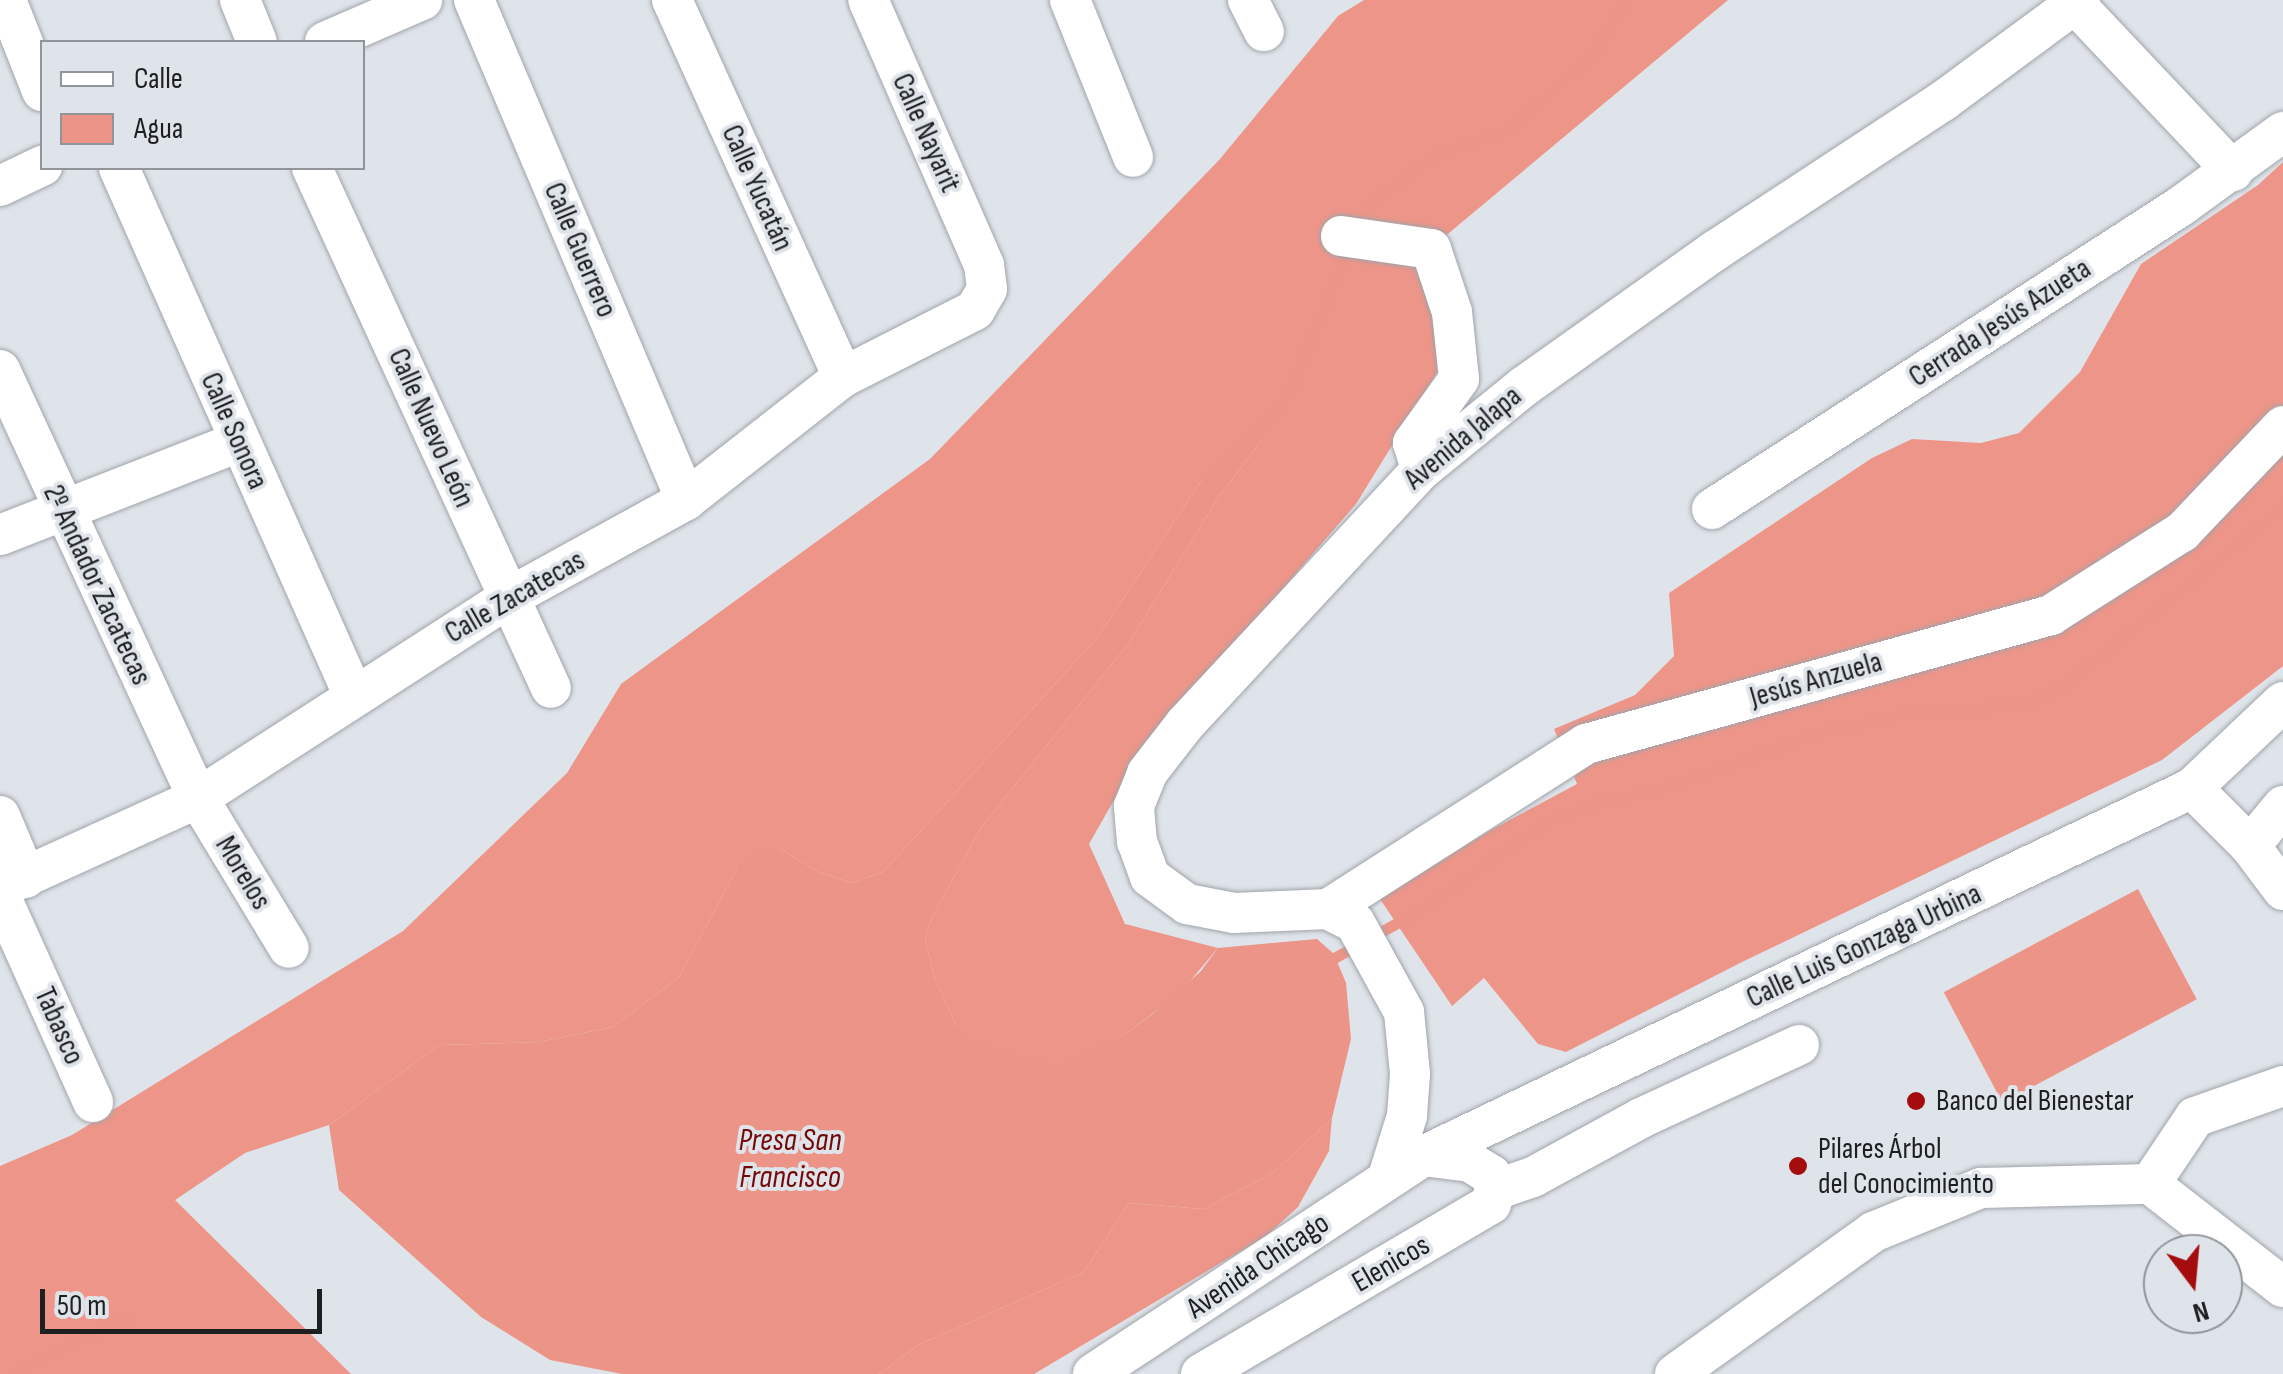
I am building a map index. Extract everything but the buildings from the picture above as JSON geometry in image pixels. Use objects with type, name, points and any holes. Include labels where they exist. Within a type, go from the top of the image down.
[{"type":"street","points":[[6,0],[40,85]]},
{"type":"street","points":[[240,0],[256,40]]},
{"type":"street","points":[[330,40],[422,0]]},
{"type":"street","name":"Calle Guerrero","points":[[474,0],[686,500]]},
{"type":"street","name":"Calle Yucatán","points":[[672,0],[842,377]]},
{"type":"street","name":"Calle Nayarit","points":[[868,0],[984,265]]},
{"type":"street","points":[[1070,0],[1132,157]]},
{"type":"street","points":[[2078,2],[2233,171]]},
{"type":"street","name":"Avenida Jalapa","points":[[1342,916],[1234,912],[1188,904],[1150,877],[1137,842],[1134,806],[1146,773],[1184,724],[1422,470],[1539,376],[1716,250],[1943,100],[2078,2]]},
{"type":"street","name":"Cerrada Jesús Azueta","points":[[1712,509],[2233,171],[2283,132]]},
{"type":"street","points":[[0,186],[40,167]]},
{"type":"street","name":"Calle Sonora","points":[[119,170],[353,694]]},
{"type":"street","name":"Calle Nuevo León","points":[[313,170],[551,688]]},
{"type":"street","points":[[1341,236],[1431,248],[1452,312],[1459,380],[1413,443],[1422,470]]},
{"type":"street","name":"Calle Zacatecas","points":[[9,887],[198,798],[353,694],[508,598],[686,500],[842,377],[975,310],[988,289],[984,265]]},
{"type":"street","name":"2º Andador Zacatecas","points":[[0,370],[62,512],[198,798]]},
{"type":"street","name":"Jesús Anzuela","points":[[1342,916],[1586,744],[2051,615],[2182,532],[2283,426]]},
{"type":"street","points":[[0,534],[238,442]]},
{"type":"street","name":"Calle Luis Gonzaga Urbina","points":[[1406,1165],[2192,788],[2283,702]]},
{"type":"street","points":[[2192,788],[2250,846],[2283,890]]},
{"type":"street","name":"Morelos","points":[[198,798],[289,948]]},
{"type":"street","points":[[2250,846],[2283,806]]},
{"type":"street","name":"Tabasco","points":[[0,816],[9,887],[93,1102]]},
{"type":"street","points":[[1342,916],[1404,1012],[1410,1074],[1406,1165],[1470,1162],[1491,1175],[1494,1190],[1533,1177],[1641,1118],[1798,1045]]},
{"type":"street","points":[[2150,1184],[2195,1117],[2283,1086]]},
{"type":"street","name":"Avenida Chicago","points":[[1093,1374],[1276,1256],[1406,1165]]},
{"type":"street","points":[[1675,1374],[1872,1232],[1981,1188],[2150,1184],[2283,1287]]},
{"type":"street","name":"Elenicos","points":[[1201,1374],[1478,1216],[1491,1204],[1494,1190]]},
{"type":"shaded area","points":[[1364,0],[1728,0],[1431,248],[1441,366],[1356,504],[1142,751],[1089,844],[1125,924],[1218,948],[1180,993],[1127,1033],[1094,1050],[1062,1063],[1034,1063],[975,1042],[955,1023],[935,979],[925,939],[931,919],[980,829],[1128,644],[1218,498],[1261,441],[1201,481],[1098,637],[883,872],[852,883],[819,872],[775,846],[737,869],[679,977],[613,1027],[539,1042],[440,1045],[329,1125],[245,1153],[175,1200],[351,1374],[0,1374],[0,1166],[72,1135],[403,931],[567,773],[621,684],[930,459],[1220,159],[1338,16]]},
{"type":"shaded area","points":[[2283,162],[2283,666],[2162,760],[1742,962],[1566,1052],[1538,1044],[1484,978],[1452,1006],[1380,899],[1489,831],[1577,784],[1554,729],[1635,695],[1674,656],[1669,593],[1872,458],[1912,439],[1981,443],[2019,433],[2080,372],[2141,264],[2258,185]]},
{"type":"shaded area","points":[[1332,1118],[1329,1151],[1298,1207],[1266,1236],[1034,1374],[879,1374],[920,1344],[1084,1272],[1129,1203],[1204,1209],[1274,1172]]},
{"type":"water","name":"Presa San Francisco","points":[[1256,432],[1261,441],[1218,498],[1128,644],[980,829],[931,919],[925,939],[935,979],[955,1023],[975,1041],[1033,1062],[1061,1063],[1127,1033],[1201,971],[1218,948],[1317,939],[1334,954],[1346,983],[1351,1039],[1332,1118],[1274,1172],[1204,1209],[1129,1203],[1084,1272],[920,1344],[879,1374],[622,1374],[550,1360],[481,1317],[339,1190],[329,1125],[440,1045],[539,1042],[613,1027],[679,977],[737,869],[760,848],[775,846],[819,872],[852,883],[883,872],[1098,637],[1201,481],[1242,434]]},
{"type":"water","points":[[2138,889],[2197,999],[2002,1103],[1944,992]]},
{"type":"waterway","points":[[1358,230],[1376,197],[1442,152],[1510,130],[1594,52],[1626,0]]},
{"type":"waterway","points":[[1248,441],[1290,392],[1349,247]]},
{"type":"waterway","points":[[1325,963],[1415,913],[1546,823],[1589,805],[1658,790],[1820,733],[1923,710],[2024,706],[2067,683],[2283,507]]},
{"type":"waterway","points":[[11,1374],[129,1317]]},
{"type":"place","name":"Banco del Bienestar","points":[[1916,1101]]},
{"type":"place","name":"Pilares Árbol del Conocimiento","points":[[1798,1166]]}]
